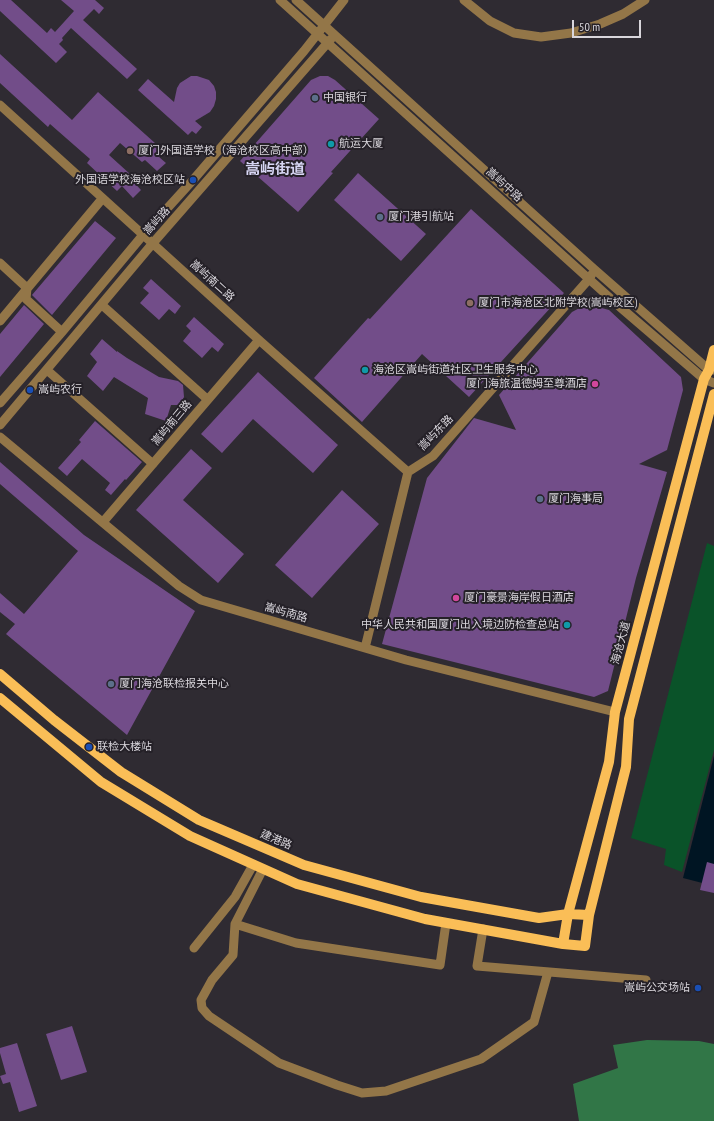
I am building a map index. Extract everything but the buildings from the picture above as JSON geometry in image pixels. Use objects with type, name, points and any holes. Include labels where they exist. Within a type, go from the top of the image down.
[{"type":"main road","name":"海沧大道","points":[[563,944],[568,914],[609,762],[615,712],[709,373],[714,350]]},
{"type":"main road","points":[[0,698],[101,782],[190,836],[297,884],[425,919],[563,944],[585,946],[589,915],[626,767],[629,719],[714,394]]},
{"type":"main road","name":"建港路","points":[[0,674],[54,720],[121,772],[199,820],[304,865],[421,897],[539,918],[568,914],[589,915]]},
{"type":"street","name":"嵩屿中路","points":[[280,0],[590,279],[709,373]]},
{"type":"street","name":"嵩屿中路","points":[[296,0],[709,373],[714,383]]},
{"type":"street","name":"嵩屿路","points":[[0,403],[143,235],[193,180],[304,51],[344,0]]},
{"type":"street","points":[[464,0],[490,21],[514,33],[541,37],[571,33],[600,24],[623,14],[644,0]]},
{"type":"street","name":"嵩屿路","points":[[0,425],[153,243],[334,35]]},
{"type":"street","name":"嵩屿南二路","points":[[0,105],[102,199],[408,472]]},
{"type":"street","points":[[0,321],[102,199]]},
{"type":"street","points":[[0,263],[27,288]]},
{"type":"street","name":"嵩屿东路","points":[[408,472],[433,456],[590,279],[594,269]]},
{"type":"street","points":[[27,288],[26,299],[62,332]]},
{"type":"street","points":[[102,304],[207,399]]},
{"type":"street","name":"嵩屿南三路","points":[[103,522],[259,340]]},
{"type":"street","points":[[47,370],[153,464]]},
{"type":"street","name":"嵩屿南路","points":[[0,437],[179,586],[201,600],[414,662],[615,712]]},
{"type":"street","points":[[364,648],[408,472]]},
{"type":"street","points":[[194,948],[235,897],[253,865]]},
{"type":"street","points":[[263,869],[235,924],[233,955],[212,980],[201,1000],[202,1008],[209,1016],[279,1063],[362,1093],[386,1091],[481,1059],[534,1022],[548,972]]},
{"type":"street","points":[[235,924],[296,943],[440,965],[446,922]]},
{"type":"street","points":[[482,929],[477,966],[646,980]]},
{"type":"green space","points":[[707,543],[714,546],[714,750],[682,872],[664,865],[666,849],[631,838]]},
{"type":"green space","points":[[647,1040],[699,1041],[714,1044],[714,1121],[579,1121],[573,1084],[618,1068],[613,1045]]},
{"type":"water","points":[[714,756],[714,886],[683,878]]},
{"type":"place","name":"中国银行","points":[[315,98]]},
{"type":"place","name":"航运大厦","points":[[331,144]]},
{"type":"place","name":"厦门外国语学校（海沧校区高中部）","points":[[130,151]]},
{"type":"place","name":"外国语学校海沧校区站","points":[[193,180]]},
{"type":"place","name":"厦门港引航站","points":[[380,217]]},
{"type":"place","name":"厦门市海沧区北附学校(嵩屿校区)","points":[[470,303]]},
{"type":"place","name":"海沧区嵩屿街道社区卫生服务中心","points":[[365,370]]},
{"type":"place","name":"厦门海旅温德姆至尊酒店","points":[[595,384]]},
{"type":"place","name":"嵩屿农行","points":[[30,390]]},
{"type":"place","name":"厦门海事局","points":[[540,499]]},
{"type":"place","name":"厦门豪景海岸假日酒店","points":[[456,598]]},
{"type":"place","name":"中华人民共和国厦门出入境边防检查总站","points":[[567,625]]},
{"type":"place","name":"厦门海沧联检报关中心","points":[[111,684]]},
{"type":"place","name":"联检大楼站","points":[[89,747]]},
{"type":"place","name":"嵩屿公交场站","points":[[698,988]]},
{"type":"district","name":"嵩屿街道","points":[[275,170]]}]
